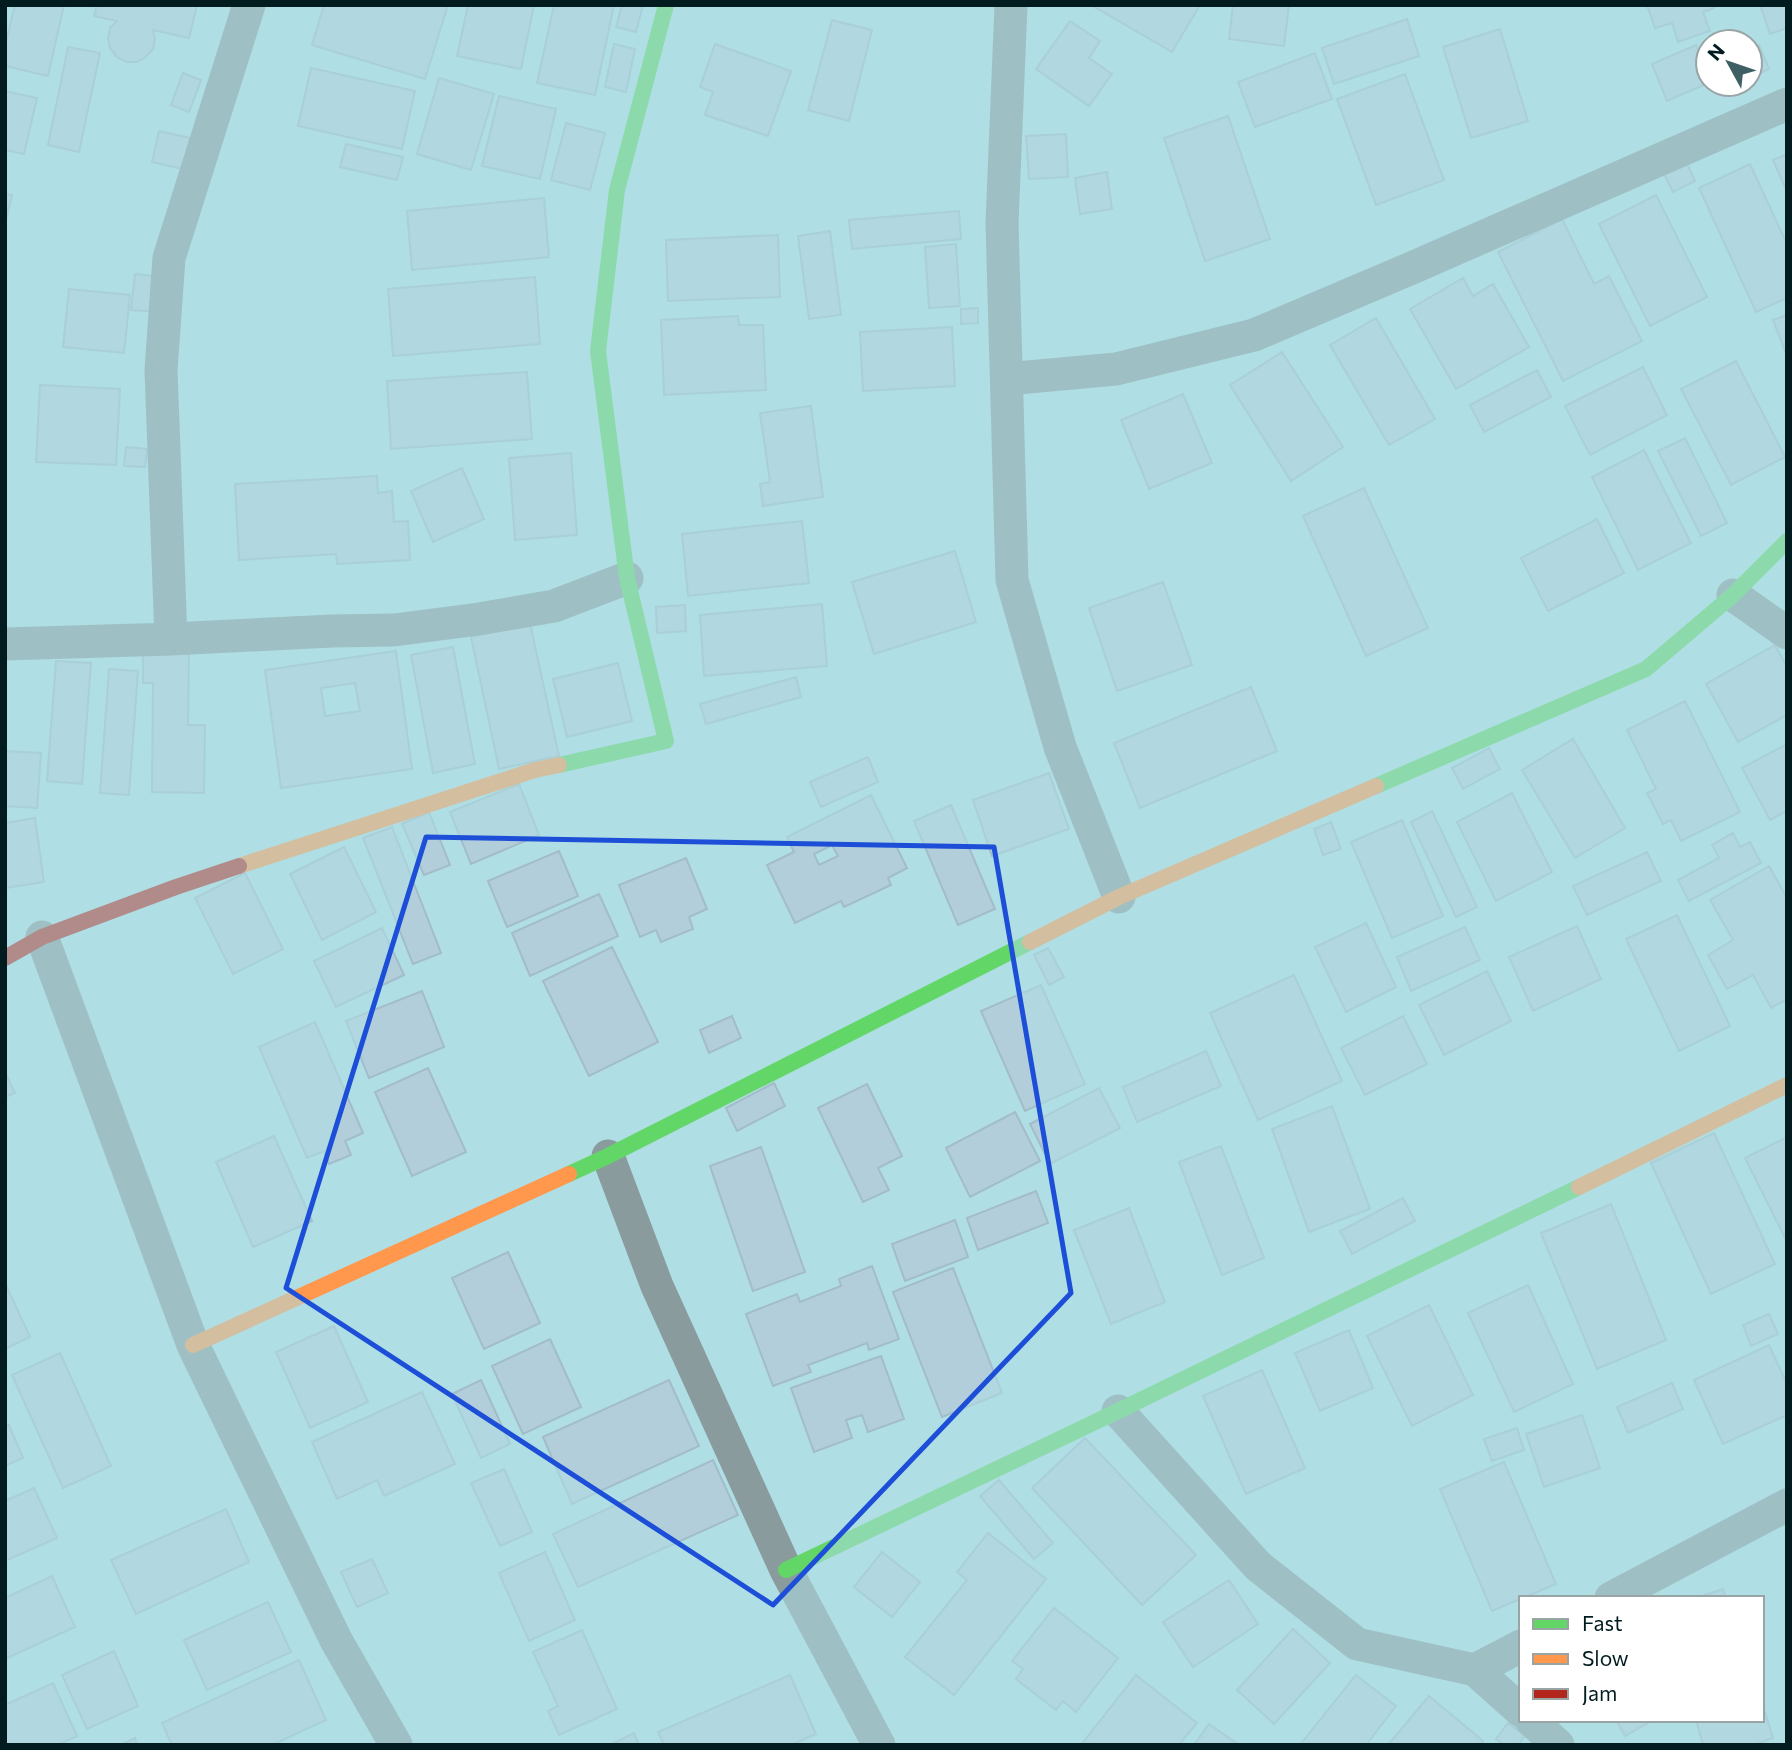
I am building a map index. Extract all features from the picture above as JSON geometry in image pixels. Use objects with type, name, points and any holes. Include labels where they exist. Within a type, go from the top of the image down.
[{"type":"street","points":[[171,639],[161,370],[169,258],[248,5]]},
{"type":"street","points":[[5,958],[42,937],[176,887],[535,770],[666,741],[627,578],[598,351],[617,190],[666,5]]},
{"type":"street","points":[[1010,5],[1002,223],[1013,580],[1060,747],[1119,897]]},
{"type":"street","points":[[1007,379],[1116,369],[1254,335],[1787,104]]},
{"type":"street","points":[[193,1345],[608,1156],[1119,897],[1646,669],[1733,595],[1787,541]]},
{"type":"street","points":[[5,644],[394,630],[554,606],[627,578]]},
{"type":"street","points":[[1733,595],[1787,633]]},
{"type":"street","points":[[42,937],[193,1345],[336,1640],[396,1745]]},
{"type":"street","points":[[786,1570],[1787,1085]]},
{"type":"street","points":[[608,1156],[657,1286],[786,1570],[879,1745]]},
{"type":"street","points":[[1118,1411],[1258,1566],[1357,1644],[1475,1670],[1519,1709]]},
{"type":"street","points":[[1615,1596],[1787,1505]]},
{"type":"street","points":[[1475,1670],[1519,1647]]},
{"type":"street","points":[[1533,1722],[1558,1745]]},
{"type":"highlighted area","points":[[426,837],[994,847],[1071,1293],[773,1605],[286,1288]]},
{"type":"building","points":[[15,5],[64,5],[48,76],[5,66],[5,46]]},
{"type":"building","points":[[97,5],[197,5],[189,38],[153,30],[153,49],[137,62],[126,62],[117,57],[110,48],[110,28],[117,21],[94,16]]},
{"type":"building","points":[[324,5],[448,5],[425,79],[312,45]]},
{"type":"building","points":[[468,5],[534,5],[521,69],[457,56]]},
{"type":"building","points":[[554,5],[614,5],[595,95],[537,83]]},
{"type":"building","points":[[622,5],[643,5],[636,32],[616,27]]},
{"type":"building","points":[[1091,5],[1200,5],[1172,52]]},
{"type":"building","points":[[1233,5],[1289,5],[1284,46],[1229,39]]},
{"type":"building","points":[[1647,5],[1714,5],[1714,8],[1703,12],[1709,28],[1694,28],[1694,36],[1678,42],[1672,23],[1655,28]]},
{"type":"building","points":[[1760,5],[1787,5],[1787,28],[1770,34]]},
{"type":"building","points":[[1407,19],[1419,56],[1334,84],[1322,48]]},
{"type":"building","points":[[832,20],[872,30],[849,121],[808,110]]},
{"type":"building","points":[[1070,21],[1100,41],[1089,58],[1112,74],[1089,106],[1036,69]]},
{"type":"building","points":[[1500,29],[1528,121],[1471,138],[1443,47]]},
{"type":"building","points":[[614,44],[635,49],[626,92],[605,87]]},
{"type":"building","points":[[715,44],[791,71],[768,136],[705,115],[713,92],[700,87]]},
{"type":"building","points":[[1694,46],[1694,89],[1667,101],[1652,64]]},
{"type":"building","points":[[68,47],[100,53],[79,152],[48,145]]},
{"type":"building","points":[[1315,53],[1332,99],[1255,127],[1238,82]]},
{"type":"building","points":[[1764,57],[1769,69],[1764,71]]},
{"type":"building","points":[[311,68],[415,91],[402,149],[298,126]]},
{"type":"building","points":[[183,73],[201,80],[189,112],[171,105]]},
{"type":"building","points":[[1405,74],[1444,180],[1376,205],[1337,99]]},
{"type":"building","points":[[439,78],[494,94],[471,170],[417,154]]},
{"type":"building","points":[[5,91],[37,98],[24,154],[5,150]]},
{"type":"building","points":[[499,96],[556,109],[540,179],[482,166]]},
{"type":"building","points":[[1228,116],[1270,239],[1205,261],[1164,138]]},
{"type":"building","points":[[566,123],[605,133],[590,190],[551,180]]},
{"type":"building","points":[[159,131],[190,138],[182,169],[152,162]]},
{"type":"building","points":[[1066,134],[1068,177],[1029,179],[1026,136]]},
{"type":"building","points":[[346,144],[403,157],[397,180],[340,167]]},
{"type":"building","points":[[1787,154],[1787,192],[1773,160]]},
{"type":"building","points":[[1683,155],[1695,181],[1673,192],[1660,166]]},
{"type":"building","points":[[1750,164],[1787,244],[1787,298],[1756,312],[1699,188]]},
{"type":"building","points":[[1107,172],[1112,209],[1080,214],[1075,178]]},
{"type":"building","points":[[5,194],[12,195],[5,224]]},
{"type":"building","points":[[1656,195],[1707,297],[1650,326],[1599,224]]},
{"type":"building","points":[[544,198],[549,257],[412,270],[407,211]]},
{"type":"building","points":[[959,211],[961,239],[852,249],[849,220]]},
{"type":"building","points":[[1562,219],[1594,284],[1609,276],[1642,341],[1563,381],[1498,252]]},
{"type":"building","points":[[830,231],[841,315],[809,319],[798,236]]},
{"type":"building","points":[[778,235],[780,297],[668,301],[666,240]]},
{"type":"building","points":[[956,244],[960,306],[929,308],[925,247]]},
{"type":"building","points":[[135,274],[162,277],[159,312],[131,310]]},
{"type":"building","points":[[535,277],[540,344],[393,356],[388,289]]},
{"type":"building","points":[[1463,278],[1473,296],[1493,284],[1529,347],[1456,389],[1410,309]]},
{"type":"building","points":[[69,289],[130,295],[124,353],[63,347]]},
{"type":"building","points":[[978,308],[978,323],[961,324],[961,309]]},
{"type":"building","points":[[1787,315],[1787,356],[1773,320]]},
{"type":"building","points":[[738,316],[739,325],[763,325],[766,390],[664,395],[661,320]]},
{"type":"building","points":[[1376,318],[1435,419],[1389,445],[1330,345]]},
{"type":"building","points":[[952,327],[955,386],[863,391],[860,332]]},
{"type":"building","points":[[1282,352],[1343,447],[1291,481],[1230,385]]},
{"type":"building","points":[[1736,361],[1785,457],[1731,485],[1681,389]]},
{"type":"building","points":[[1643,367],[1667,415],[1590,455],[1565,406]]},
{"type":"building","points":[[1537,370],[1551,397],[1484,432],[1470,405]]},
{"type":"building","points":[[527,372],[532,439],[391,449],[387,381]]},
{"type":"building","points":[[40,385],[120,389],[116,465],[36,462]]},
{"type":"building","points":[[1183,394],[1212,463],[1149,489],[1121,420]]},
{"type":"building","points":[[811,406],[823,497],[763,506],[760,484],[770,482],[760,413]]},
{"type":"building","points":[[1685,438],[1727,523],[1701,536],[1658,451]]},
{"type":"building","points":[[126,447],[147,449],[145,467],[124,466]]},
{"type":"building","points":[[1644,450],[1691,543],[1638,570],[1592,477]]},
{"type":"building","points":[[571,453],[577,535],[515,540],[509,458]]},
{"type":"building","points":[[462,468],[484,519],[433,542],[411,491]]},
{"type":"building","points":[[377,476],[378,493],[392,491],[394,522],[408,521],[410,560],[337,564],[336,554],[239,560],[235,484]]},
{"type":"building","points":[[1364,488],[1428,628],[1366,656],[1303,516]]},
{"type":"building","points":[[1597,519],[1624,573],[1548,611],[1521,558]]},
{"type":"building","points":[[802,521],[809,583],[688,596],[682,534]]},
{"type":"building","points":[[955,551],[976,622],[874,654],[852,582]]},
{"type":"building","points":[[1163,582],[1192,665],[1117,691],[1089,608]]},
{"type":"building","points":[[822,604],[827,666],[704,676],[700,615]]},
{"type":"building","points":[[685,605],[686,631],[657,633],[656,607]]},
{"type":"building","points":[[530,623],[559,756],[499,769],[471,637]]},
{"type":"building","points":[[1775,645],[1787,667],[1787,715],[1738,742],[1706,684]]},
{"type":"building","points":[[453,647],[475,764],[433,773],[411,655]]},
{"type":"building","points":[[396,651],[412,769],[281,788],[265,670]],"holes":[[[355,683],[360,711],[325,716],[321,688]]]},
{"type":"building","points":[[143,653],[189,654],[188,725],[205,725],[204,793],[152,792],[153,683],[143,683]]},
{"type":"building","points":[[56,661],[91,663],[82,784],[47,781]]},
{"type":"building","points":[[618,663],[632,721],[567,737],[553,679]]},
{"type":"building","points":[[109,669],[138,671],[129,795],[100,793]]},
{"type":"building","points":[[796,677],[801,697],[706,724],[700,704]]},
{"type":"building","points":[[1251,687],[1277,751],[1140,808],[1114,743]]},
{"type":"building","points":[[1685,701],[1740,812],[1681,841],[1671,820],[1663,824],[1647,793],[1656,789],[1627,730]]},
{"type":"building","points":[[1573,739],[1625,828],[1575,858],[1522,770]]},
{"type":"building","points":[[1787,744],[1787,811],[1770,820],[1742,768]]},
{"type":"building","points":[[1489,748],[1500,769],[1463,789],[1452,768]]},
{"type":"building","points":[[5,751],[41,753],[37,808],[5,806]]},
{"type":"building","points":[[868,757],[878,782],[821,807],[810,782]]},
{"type":"building","points":[[1049,773],[1069,829],[992,856],[973,800]]},
{"type":"building","points":[[519,784],[539,835],[471,864],[450,812]]},
{"type":"building","points":[[1512,793],[1552,872],[1496,901],[1457,822]]},
{"type":"building","points":[[871,795],[907,868],[888,878],[891,885],[844,907],[841,901],[795,923],[767,865],[794,852],[787,837]],"holes":[[[832,845],[838,856],[819,865],[814,854]]]},
{"type":"building","points":[[951,805],[995,909],[958,925],[914,821]]},
{"type":"building","points":[[1432,811],[1477,907],[1456,917],[1411,822]]},
{"type":"building","points":[[429,812],[450,865],[424,875],[402,824]]},
{"type":"building","points":[[35,818],[44,882],[5,888],[5,823]]},
{"type":"building","points":[[1402,820],[1443,916],[1392,938],[1351,842]]},
{"type":"building","points":[[1331,822],[1341,849],[1323,855],[1314,829]]},
{"type":"building","points":[[392,827],[441,953],[413,964],[363,838]]},
{"type":"building","points":[[1733,833],[1740,847],[1750,842],[1761,863],[1689,901],[1678,880],[1719,858],[1712,845]]},
{"type":"building","points":[[344,847],[376,912],[322,940],[290,874]]},
{"type":"building","points":[[559,851],[578,896],[507,927],[488,881]]},
{"type":"building","points":[[1647,852],[1661,881],[1587,915],[1573,886]]},
{"type":"building","points":[[686,858],[707,909],[689,917],[693,929],[661,942],[656,930],[640,937],[619,885]]},
{"type":"building","points":[[1769,866],[1787,898],[1787,999],[1771,1008],[1753,975],[1727,989],[1708,955],[1733,940],[1710,900]]},
{"type":"building","points":[[245,873],[283,949],[233,974],[195,898]]},
{"type":"building","points":[[599,894],[618,936],[530,976],[512,933]]},
{"type":"building","points":[[1677,915],[1730,1026],[1679,1051],[1626,939]]},
{"type":"building","points":[[1366,923],[1396,987],[1346,1012],[1315,947]]},
{"type":"building","points":[[1577,926],[1601,979],[1533,1011],[1509,957]]},
{"type":"building","points":[[1465,927],[1480,960],[1411,991],[1397,957]]},
{"type":"building","points":[[382,928],[404,975],[336,1007],[314,961]]},
{"type":"building","points":[[612,947],[658,1042],[589,1076],[543,981]]},
{"type":"building","points":[[1048,948],[1064,977],[1049,985],[1034,955]]},
{"type":"building","points":[[1487,971],[1511,1021],[1444,1055],[1419,1005]]},
{"type":"building","points":[[1294,975],[1342,1081],[1258,1120],[1210,1013]]},
{"type":"building","points":[[1041,985],[1085,1084],[1025,1111],[981,1011]]},
{"type":"building","points":[[422,991],[444,1047],[369,1078],[346,1021]]},
{"type":"building","points":[[732,1016],[741,1038],[709,1053],[700,1030]]},
{"type":"building","points":[[1403,1016],[1427,1064],[1365,1095],[1341,1048]]},
{"type":"building","points":[[315,1022],[363,1133],[345,1141],[351,1155],[329,1164],[324,1151],[307,1158],[259,1047]]},
{"type":"building","points":[[1206,1051],[1221,1086],[1137,1122],[1123,1087]]},
{"type":"building","points":[[428,1068],[466,1152],[412,1176],[375,1092]]},
{"type":"building","points":[[5,1072],[15,1093],[5,1097]]},
{"type":"building","points":[[774,1083],[785,1106],[737,1131],[726,1108]]},
{"type":"building","points":[[867,1084],[902,1156],[878,1168],[889,1190],[863,1202],[818,1108]]},
{"type":"building","points":[[1099,1088],[1120,1128],[1050,1164],[1030,1124]]},
{"type":"building","points":[[1332,1106],[1370,1209],[1309,1232],[1272,1129]]},
{"type":"building","points":[[1015,1112],[1040,1161],[970,1197],[946,1148]]},
{"type":"building","points":[[1714,1133],[1775,1264],[1711,1294],[1651,1163]]},
{"type":"building","points":[[274,1136],[312,1221],[253,1247],[216,1162]]},
{"type":"building","points":[[1787,1137],[1787,1242],[1745,1158]]},
{"type":"building","points":[[1221,1146],[1264,1258],[1222,1275],[1179,1162]]},
{"type":"building","points":[[761,1147],[805,1272],[753,1291],[710,1166]]},
{"type":"building","points":[[1036,1191],[1048,1223],[978,1250],[967,1218]]},
{"type":"building","points":[[1403,1198],[1415,1221],[1352,1254],[1340,1231]]},
{"type":"building","points":[[1611,1204],[1666,1340],[1597,1369],[1541,1233]]},
{"type":"building","points":[[1129,1208],[1165,1302],[1111,1324],[1074,1230]]},
{"type":"building","points":[[955,1220],[968,1257],[905,1281],[892,1244]]},
{"type":"building","points":[[508,1252],[540,1323],[484,1349],[452,1278]]},
{"type":"building","points":[[872,1266],[899,1339],[869,1350],[867,1343],[808,1365],[811,1372],[773,1386],[746,1314],[797,1294],[800,1302],[841,1286],[839,1279]]},
{"type":"building","points":[[953,1268],[1002,1393],[942,1417],[893,1292]]},
{"type":"building","points":[[5,1283],[30,1337],[5,1349]]},
{"type":"building","points":[[1528,1285],[1573,1384],[1514,1412],[1468,1313]]},
{"type":"building","points":[[1429,1305],[1473,1395],[1412,1426],[1367,1336]]},
{"type":"building","points":[[1769,1314],[1778,1334],[1751,1346],[1743,1325]]},
{"type":"building","points":[[334,1326],[368,1402],[310,1428],[276,1352]]},
{"type":"building","points":[[1349,1330],[1373,1388],[1320,1411],[1295,1353]]},
{"type":"building","points":[[550,1339],[581,1407],[523,1434],[492,1366]]},
{"type":"building","points":[[1769,1345],[1787,1384],[1787,1415],[1723,1444],[1694,1380]]},
{"type":"building","points":[[60,1353],[111,1466],[63,1488],[12,1375]]},
{"type":"building","points":[[881,1356],[904,1419],[868,1432],[862,1415],[846,1420],[852,1438],[814,1452],[791,1388]]},
{"type":"building","points":[[1262,1370],[1305,1468],[1246,1494],[1203,1396]]},
{"type":"building","points":[[481,1380],[510,1444],[481,1458],[452,1394]]},
{"type":"building","points":[[669,1380],[699,1446],[572,1504],[543,1437]]},
{"type":"building","points":[[1672,1383],[1683,1409],[1628,1433],[1617,1407]]},
{"type":"building","points":[[422,1392],[455,1464],[384,1496],[377,1480],[337,1499],[312,1442]]},
{"type":"building","points":[[1582,1415],[1600,1468],[1544,1487],[1526,1434]]},
{"type":"building","points":[[9,1425],[23,1458],[5,1466],[5,1426]]},
{"type":"building","points":[[1517,1428],[1524,1450],[1492,1461],[1484,1439]]},
{"type":"building","points":[[1085,1438],[1196,1555],[1142,1605],[1032,1488]]},
{"type":"building","points":[[713,1460],[738,1515],[578,1587],[553,1534]]},
{"type":"building","points":[[1504,1462],[1556,1584],[1528,1596],[1519,1596],[1519,1600],[1492,1611],[1440,1489]]},
{"type":"building","points":[[504,1469],[532,1532],[500,1546],[471,1483]]},
{"type":"building","points":[[999,1480],[1053,1543],[1034,1559],[980,1496]]},
{"type":"building","points":[[34,1488],[57,1538],[5,1561],[5,1501]]},
{"type":"building","points":[[226,1509],[249,1562],[136,1614],[111,1560]]},
{"type":"building","points":[[988,1533],[1046,1579],[954,1695],[905,1657],[967,1580],[957,1572]]},
{"type":"building","points":[[545,1552],[575,1620],[529,1641],[499,1573]]},
{"type":"building","points":[[882,1552],[920,1582],[892,1617],[854,1587]]},
{"type":"building","points":[[372,1559],[388,1593],[357,1607],[341,1572]]},
{"type":"building","points":[[52,1576],[75,1627],[5,1659],[5,1598]]},
{"type":"building","points":[[1229,1580],[1258,1624],[1193,1667],[1163,1622]]},
{"type":"building","points":[[1723,1589],[1725,1596],[1702,1596]]},
{"type":"building","points":[[268,1602],[291,1652],[207,1690],[184,1640]]},
{"type":"building","points":[[1054,1608],[1118,1658],[1076,1712],[1063,1701],[1056,1710],[1016,1679],[1023,1669],[1012,1661]]},
{"type":"building","points":[[1293,1629],[1330,1663],[1274,1724],[1237,1690]]},
{"type":"building","points":[[582,1630],[617,1709],[559,1735],[548,1711],[558,1706],[533,1652]]},
{"type":"building","points":[[114,1651],[138,1706],[87,1729],[62,1675]]},
{"type":"building","points":[[299,1660],[326,1720],[272,1745],[172,1745],[162,1723]]},
{"type":"building","points":[[790,1675],[816,1734],[791,1745],[664,1745],[658,1732]]},
{"type":"building","points":[[1136,1675],[1197,1723],[1179,1745],[1081,1745]]},
{"type":"building","points":[[1356,1675],[1396,1706],[1366,1745],[1300,1745]]},
{"type":"building","points":[[53,1683],[77,1736],[58,1745],[5,1745],[5,1705]]},
{"type":"building","points":[[1429,1696],[1483,1741],[1480,1745],[1388,1745]]},
{"type":"building","points":[[1764,1709],[1773,1738],[1754,1745],[1703,1745],[1697,1722],[1764,1722]]},
{"type":"building","points":[[1617,1722],[1650,1722],[1625,1736]]},
{"type":"building","points":[[1508,1723],[1525,1736],[1518,1745],[1504,1745],[1496,1739]]},
{"type":"building","points":[[1209,1724],[1239,1745],[1194,1745]]},
{"type":"building","points":[[634,1733],[639,1745],[610,1745]]},
{"type":"building","points":[[135,1738],[137,1745],[121,1745]]},
{"type":"traffic: fast","points":[[559,765],[666,741],[627,578],[598,351],[617,190],[666,5]]},
{"type":"traffic: fast","points":[[1376,786],[1646,669],[1733,595],[1787,541]]},
{"type":"traffic: fast","points":[[569,1174],[1030,942]]},
{"type":"traffic: fast","points":[[786,1570],[1579,1187]]},
{"type":"traffic: slow","points":[[239,866],[535,770],[559,765]]},
{"type":"traffic: slow","points":[[1030,942],[1119,897],[1376,786]]},
{"type":"traffic: slow","points":[[1579,1187],[1787,1085]]},
{"type":"traffic: slow","points":[[193,1345],[569,1174]]},
{"type":"traffic: jam","points":[[5,958],[42,937],[239,866]]}]
